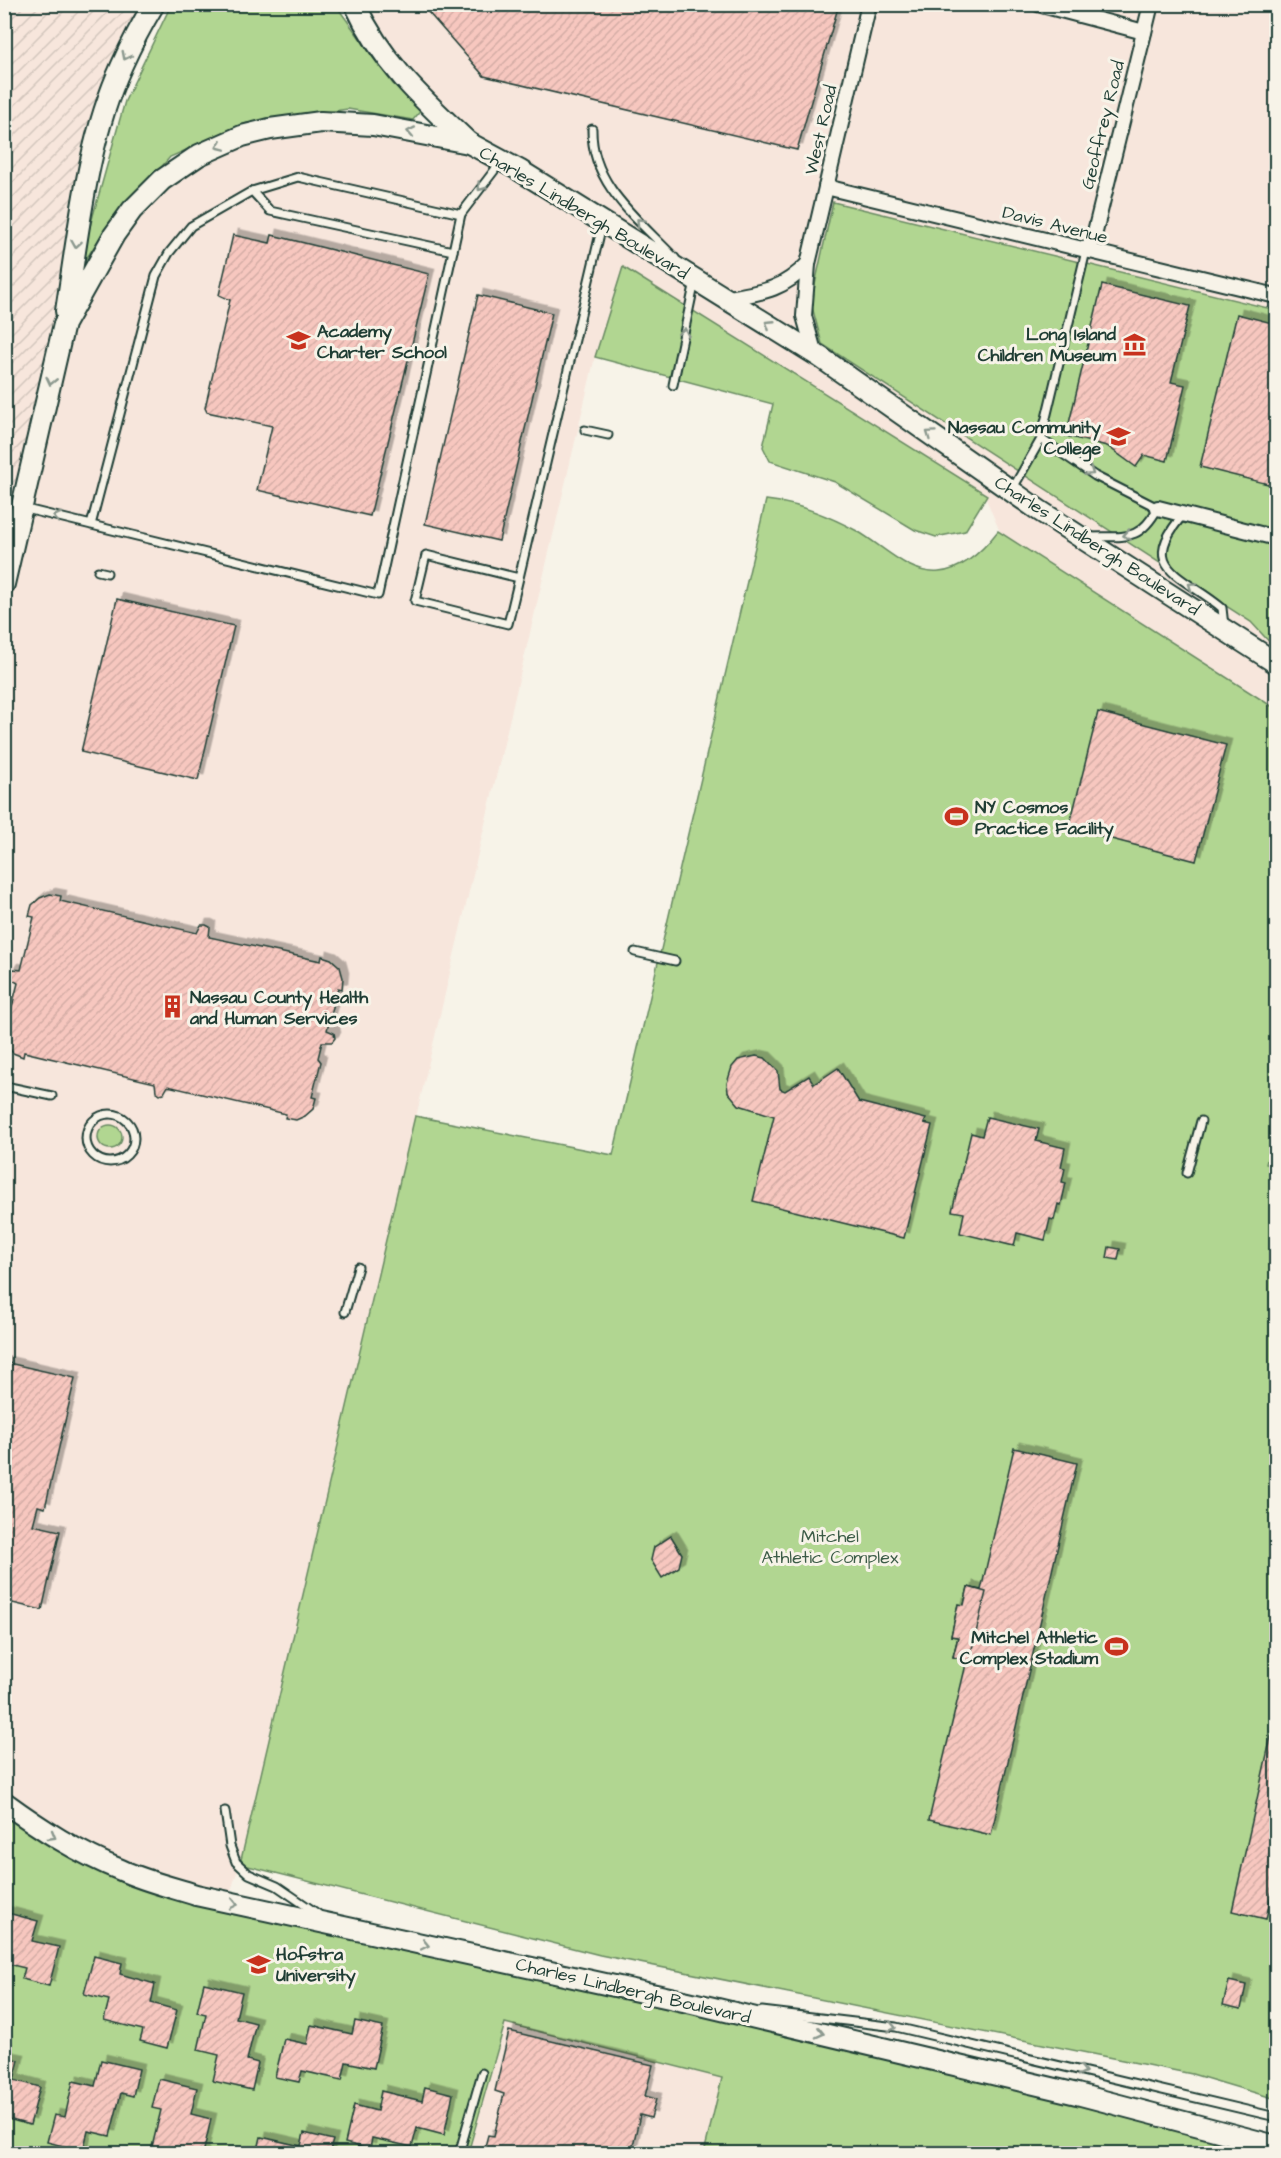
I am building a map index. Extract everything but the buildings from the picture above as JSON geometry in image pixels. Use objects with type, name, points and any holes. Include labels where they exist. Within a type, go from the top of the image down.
[{"type":"street","points":[[64,324],[84,192],[99,134],[121,67],[154,4]]},
{"type":"street","points":[[355,4],[365,27],[393,69],[469,143]]},
{"type":"street","name":"West Road","points":[[815,355],[804,316],[808,264],[869,4]]},
{"type":"street","points":[[1038,4],[1144,32]]},
{"type":"street","name":"Geoffrey Road","points":[[1086,251],[1093,240],[1151,4]]},
{"type":"street","name":"Charles Lindbergh Boulevard","points":[[4,584],[64,324],[114,235],[132,210],[162,180],[199,155],[252,134],[321,122],[373,125],[469,143],[501,161],[729,298],[1011,491],[1276,663]]},
{"type":"street","name":"Davis Avenue","points":[[826,187],[1276,296]]},
{"type":"street","points":[[729,298],[778,288],[794,278],[808,264]]},
{"type":"street","points":[[1158,508],[1185,513],[1276,538]]},
{"type":"street","name":"Charles Lindbergh Boulevard","points":[[4,1802],[71,1846],[123,1871],[196,1895],[688,2002],[1077,2094],[1276,2146]]},
{"type":"lane","points":[[592,129],[594,156],[605,184],[695,279],[673,385]]},
{"type":"lane","points":[[22,508],[378,596],[461,214],[501,161]]},
{"type":"lane","points":[[91,525],[156,276],[169,253],[191,226],[252,191],[298,177],[461,214]]},
{"type":"lane","points":[[252,191],[270,212],[453,251]]},
{"type":"lane","points":[[519,578],[426,555],[415,601],[508,624],[519,578],[602,222]]},
{"type":"lane","points":[[1011,491],[1041,439],[1086,251]]},
{"type":"lane","points":[[585,430],[608,435]]},
{"type":"lane","points":[[1041,439],[1095,476],[1158,508],[1147,528],[1136,534],[1084,538]]},
{"type":"lane","points":[[1185,513],[1167,534],[1161,551],[1165,564],[1177,576],[1222,608],[1225,629]]},
{"type":"lane","points":[[98,571],[107,573]]},
{"type":"lane","points":[[635,952],[675,961]]},
{"type":"lane","points":[[5,1086],[52,1096]]},
{"type":"lane","points":[[102,1115],[118,1115],[125,1119],[134,1132],[132,1148],[128,1155],[114,1162],[98,1159],[87,1147],[85,1140],[90,1124],[102,1115]]},
{"type":"lane","points":[[1187,1173],[1201,1121]]},
{"type":"lane","points":[[345,1312],[358,1267]]},
{"type":"lane","points":[[225,1811],[230,1846],[236,1862],[249,1874],[277,1886],[334,1925]]},
{"type":"lane","points":[[688,2002],[896,2027],[1276,2117]]},
{"type":"lane","points":[[459,2154],[482,2073]]},
{"type":"shaded area","points":[[5,5],[159,5],[139,41],[97,151],[5,560]]},
{"type":"shaded area","points":[[353,5],[1276,5],[1276,718],[1000,532],[984,494],[623,267],[595,357],[240,1864],[227,1902],[1276,2153],[5,2154],[4,560],[61,327],[154,182],[226,140],[307,121],[460,140]],"holes":[[[951,231],[822,344],[811,303]]]},
{"type":"green space","points":[[171,5],[339,5],[340,11],[393,84],[423,108],[413,120],[348,109],[247,123],[170,157],[101,236],[77,273],[125,101]]},
{"type":"green space","points":[[833,202],[1276,310],[1276,649],[1251,622],[822,344],[811,303]]},
{"type":"green space","points":[[623,267],[987,495],[965,531],[936,537],[915,530],[835,482],[770,461],[763,447],[773,404],[595,357]]},
{"type":"green space","name":"Mitchel Athletic Complex","points":[[766,500],[802,507],[836,520],[857,531],[906,564],[928,572],[948,570],[965,563],[973,558],[998,531],[1276,709],[1276,1125],[1266,1164],[1276,1166],[1276,2099],[1192,2074],[600,1955],[240,1864],[415,1116],[613,1155]]},
{"type":"green space","points":[[110,1125],[118,1129],[122,1137],[118,1145],[110,1149],[102,1145],[98,1137],[102,1129]]},
{"type":"green space","name":"Hofstra University","points":[[4,1802],[123,1871],[688,2002],[1276,2153],[704,2153],[722,2078],[505,2023],[468,2153],[27,2153],[5,2147]]},
{"type":"place","name":"Academy Charter School","points":[[299,341]]},
{"type":"place","name":"Long Island Children Museum","points":[[1134,344]]},
{"type":"place","name":"Nassau Community College","points":[[1119,437]]},
{"type":"place","name":"NY Cosmos Practice Facility","points":[[957,817]]},
{"type":"place","name":"Nassau County Health and Human Services","points":[[172,1007]]},
{"type":"place","name":"Mitchel Athletic Complex Stadium","points":[[1116,1647]]},
{"type":"place","name":"Hofstra University","points":[[258,1964]]}]
